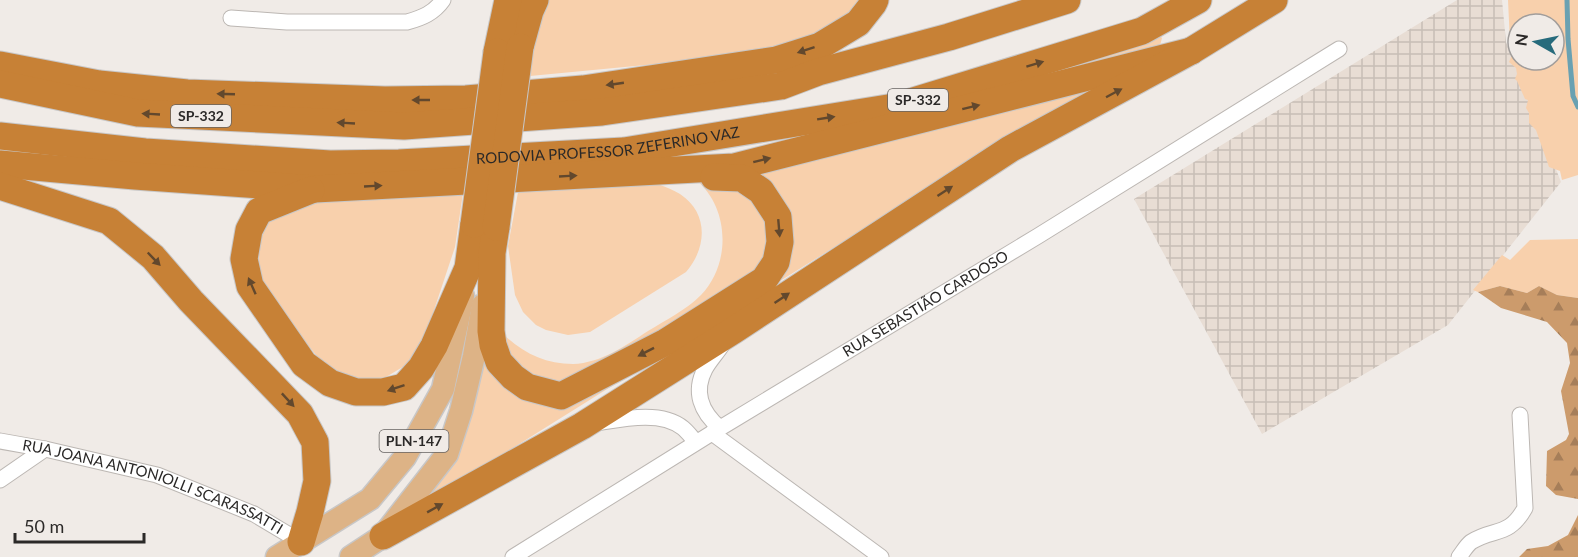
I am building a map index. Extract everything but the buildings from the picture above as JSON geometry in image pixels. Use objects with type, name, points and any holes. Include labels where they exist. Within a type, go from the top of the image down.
[{"type":"highway","points":[[315,189],[259,212],[249,230],[244,259],[250,286],[304,364],[330,383],[356,392],[383,392],[404,387],[421,368],[434,346],[485,226],[509,50],[508,0]]},
{"type":"highway","points":[[509,50],[535,0]]},
{"type":"highway","points":[[0,65],[99,84],[187,93],[385,100],[466,99],[583,89],[776,60],[820,46],[858,23],[875,0]]},
{"type":"highway","name":"SP-332","points":[[0,84],[138,113],[381,125],[404,126],[602,112],[781,86],[818,72],[950,37],[1067,0]]},
{"type":"highway","name":"RODOVIA PROFESSOR ZEFERINO VAZ","points":[[0,136],[145,152],[330,164],[399,163],[624,151],[894,107],[1142,31],[1198,0]]},
{"type":"highway","points":[[383,536],[582,426],[734,330],[1010,149],[1191,51],[1274,0]]},
{"type":"highway","points":[[0,164],[315,189],[734,167],[1191,51]]},
{"type":"highway","points":[[485,226],[492,254],[491,331],[493,345],[500,362],[513,377],[527,387],[561,396],[666,342],[764,280],[776,262],[780,242],[778,217],[761,191],[742,178],[658,176],[644,172]]},
{"type":"highway","points":[[0,186],[110,221],[153,257],[191,301],[300,414],[315,442],[317,481],[301,542]]},
{"type":"main road","points":[[351,557],[383,536],[447,454],[461,411],[474,356],[492,254]]},
{"type":"main road","name":"PLN-147","points":[[277,557],[370,500],[405,457],[443,389],[458,327],[468,268]]},
{"type":"street","points":[[231,18],[287,22],[407,22],[424,18],[443,0]]},
{"type":"street","name":"RUA SEBASTIÃO CARDOSO","points":[[513,557],[696,442],[1038,236],[1340,49]]},
{"type":"street","points":[[734,330],[706,368],[700,381],[699,397],[716,430],[881,557]]},
{"type":"street","points":[[1459,557],[1469,544],[1510,528],[1525,508],[1520,416]]},
{"type":"street","points":[[582,426],[643,417],[670,421],[683,428],[696,442]]},
{"type":"street","name":"RUA JOANA ANTONIOLLI SCARASSATTI","points":[[0,441],[45,449],[157,476],[254,514],[301,542]]},
{"type":"street","points":[[0,480],[45,449]]},
{"type":"shaded area","points":[[545,0],[861,0],[857,8],[826,37],[698,60],[530,76],[531,53]]},
{"type":"shaded area","points":[[1457,0],[1502,0],[1506,72],[1518,72],[1561,182],[1448,325],[1262,434],[1134,199]]},
{"type":"shaded area","points":[[1508,0],[1578,0],[1578,175],[1562,180],[1560,171],[1549,167],[1536,130],[1529,123],[1529,113],[1526,108],[1528,100],[1525,99],[1515,79],[1517,72],[1566,72],[1566,12],[1509,12]]},
{"type":"shaded area","points":[[1158,33],[1162,38],[1159,49],[953,173],[423,504],[483,347],[503,334],[518,347],[544,360],[573,364],[593,361],[622,348],[682,310],[701,295],[711,282],[722,252],[720,221],[715,205],[707,192],[693,178],[672,165],[892,121],[1060,71]]},
{"type":"shaded area","points":[[636,177],[675,191],[696,211],[702,231],[701,242],[693,263],[686,272],[590,332],[568,335],[536,325],[523,312],[515,295],[508,246],[519,187]]},
{"type":"shaded area","points":[[464,186],[455,247],[422,346],[406,365],[386,377],[362,381],[329,371],[266,293],[258,267],[258,254],[260,241],[271,218],[289,201]]},
{"type":"shaded area","points":[[1578,239],[1578,298],[1557,295],[1539,286],[1527,293],[1500,286],[1478,292],[1473,290],[1502,255],[1510,260],[1530,240]]},
{"type":"green space","points":[[1500,286],[1527,293],[1539,286],[1557,295],[1578,298],[1578,499],[1556,495],[1546,486],[1547,451],[1566,440],[1569,434],[1561,391],[1570,363],[1567,343],[1547,322],[1501,308],[1478,292]]},
{"type":"green space","points":[[1578,515],[1578,557],[1519,557],[1527,549],[1548,546],[1568,535]]},
{"type":"waterway","points":[[1567,0],[1573,96],[1578,107]]}]
